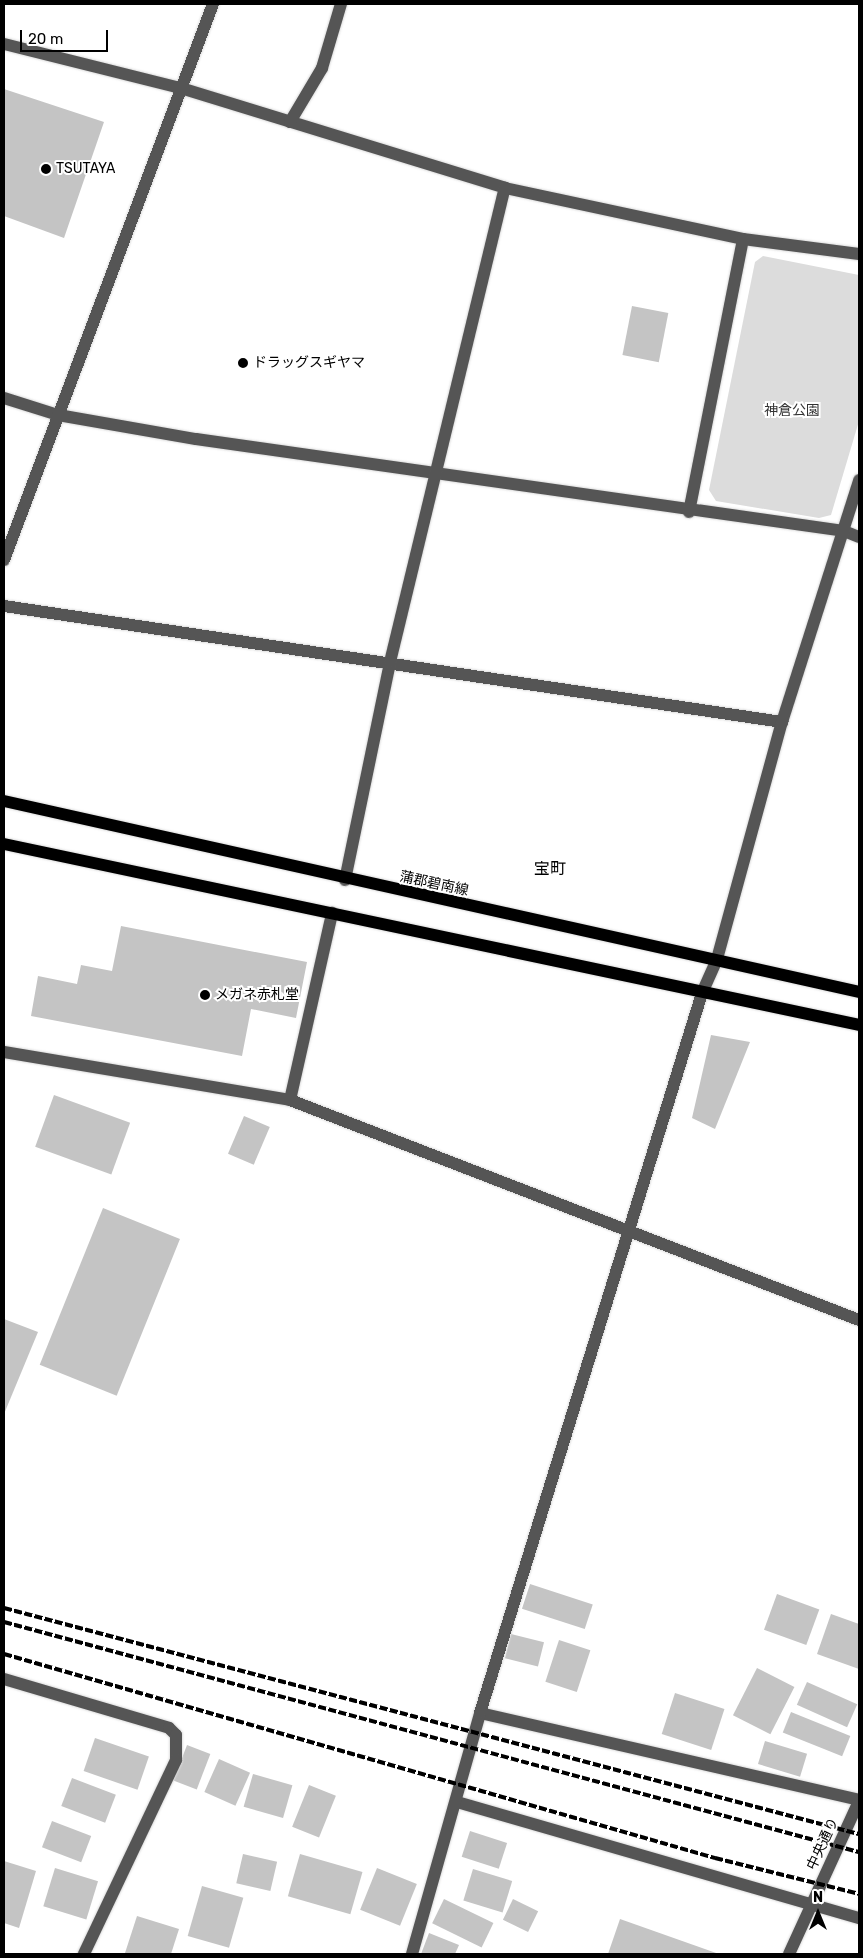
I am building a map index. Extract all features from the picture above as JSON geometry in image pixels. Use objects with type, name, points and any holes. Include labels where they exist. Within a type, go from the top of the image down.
[{"type":"main road","name":"蒲郡碧南線","points":[[4,801],[345,880],[717,959],[859,992]]},
{"type":"main road","points":[[4,844],[859,1025]]},
{"type":"street","points":[[4,560],[184,89],[214,4]]},
{"type":"street","points":[[290,122],[322,68],[341,4]]},
{"type":"street","points":[[4,44],[184,89],[505,188],[743,238],[859,254]]},
{"type":"street","points":[[345,880],[390,662],[438,474],[505,188]]},
{"type":"street","points":[[689,512],[743,238]]},
{"type":"street","points":[[4,398],[58,415],[689,512],[844,531],[859,537]]},
{"type":"street","points":[[412,1954],[457,1802],[480,1713],[630,1232],[702,993],[717,959],[782,722],[859,480]]},
{"type":"street","points":[[4,606],[390,662],[782,722]]},
{"type":"street","points":[[290,1100],[332,913]]},
{"type":"street","points":[[4,1052],[290,1100],[859,1320]]},
{"type":"street","points":[[4,1679],[169,1728],[176,1735],[176,1760],[84,1954]]},
{"type":"street","points":[[480,1713],[859,1800]]},
{"type":"street","name":"中央通り","points":[[789,1954],[859,1800]]},
{"type":"street","points":[[457,1802],[859,1918]]},
{"type":"green space","name":"神倉公園","points":[[763,256],[859,275],[859,421],[831,515],[819,518],[716,501],[709,490],[755,262]]},
{"type":"building","name":"TSUTAYA","points":[[4,89],[104,122],[64,238],[4,216]]},
{"type":"building","points":[[632,306],[668,313],[659,362],[622,355]]},
{"type":"building","points":[[121,926],[307,962],[296,1018],[251,1009],[242,1056],[31,1016],[38,976],[77,984],[81,965],[112,971]]},
{"type":"building","points":[[711,1035],[750,1042],[715,1129],[692,1118]]},
{"type":"building","points":[[54,1095],[130,1123],[111,1174],[35,1147]]},
{"type":"building","points":[[244,1116],[270,1127],[254,1165],[228,1154]]},
{"type":"building","points":[[103,1208],[180,1239],[117,1396],[40,1365]]},
{"type":"building","points":[[4,1319],[38,1332],[4,1414]]},
{"type":"building","points":[[530,1584],[593,1604],[585,1629],[522,1609]]},
{"type":"building","points":[[777,1594],[819,1609],[806,1645],[764,1630]]},
{"type":"building","points":[[831,1614],[859,1624],[859,1669],[817,1654]]},
{"type":"building","points":[[511,1634],[544,1642],[538,1666],[505,1658]]},
{"type":"building","points":[[559,1640],[590,1650],[577,1692],[545,1682]]},
{"type":"building","points":[[757,1668],[794,1687],[770,1734],[733,1715]]},
{"type":"building","points":[[807,1682],[857,1704],[847,1727],[797,1705]]},
{"type":"building","points":[[675,1693],[724,1709],[711,1750],[662,1734]]},
{"type":"building","points":[[791,1712],[850,1736],[842,1756],[783,1732]]},
{"type":"building","points":[[95,1738],[149,1757],[137,1790],[84,1771]]},
{"type":"building","points":[[765,1741],[807,1754],[800,1777],[758,1764]]},
{"type":"building","points":[[187,1745],[210,1754],[197,1789],[173,1780]]},
{"type":"building","points":[[219,1759],[250,1773],[235,1806],[204,1792]]},
{"type":"building","points":[[253,1774],[292,1785],[283,1818],[244,1807]]},
{"type":"building","points":[[72,1778],[116,1795],[105,1823],[61,1806]]},
{"type":"building","points":[[309,1785],[336,1796],[319,1838],[292,1827]]},
{"type":"building","points":[[52,1821],[91,1836],[81,1862],[42,1847]]},
{"type":"building","points":[[470,1831],[507,1843],[499,1869],[462,1857]]},
{"type":"building","points":[[243,1854],[277,1862],[270,1891],[236,1883]]},
{"type":"building","points":[[300,1854],[362,1872],[350,1914],[288,1896]]},
{"type":"building","points":[[4,1861],[36,1871],[19,1928],[4,1923]]},
{"type":"building","points":[[55,1868],[98,1881],[86,1919],[43,1906]]},
{"type":"building","points":[[377,1868],[417,1884],[400,1926],[360,1910]]},
{"type":"building","points":[[473,1869],[512,1881],[503,1913],[463,1901]]},
{"type":"building","points":[[202,1886],[243,1898],[229,1948],[188,1936]]},
{"type":"building","points":[[444,1899],[493,1923],[482,1947],[432,1923]]},
{"type":"building","points":[[513,1899],[538,1911],[528,1932],[503,1920]]},
{"type":"building","points":[[137,1916],[179,1929],[171,1954],[125,1953]]},
{"type":"building","points":[[620,1919],[719,1954],[608,1954]]},
{"type":"building","points":[[429,1933],[459,1945],[455,1954],[421,1954]]},
{"type":"railway","points":[[4,1608],[859,1834]]},
{"type":"railway","points":[[4,1622],[859,1852]]},
{"type":"railway","points":[[4,1654],[715,1858],[859,1894]]},
{"type":"place","name":"TSUTAYA","points":[[46,169]]},
{"type":"place","name":"ドラッグスギヤマ","points":[[243,363]]},
{"type":"place","name":"メガネ赤札堂","points":[[205,995]]},
{"type":"district","name":"宝町","points":[[550,869]]}]
